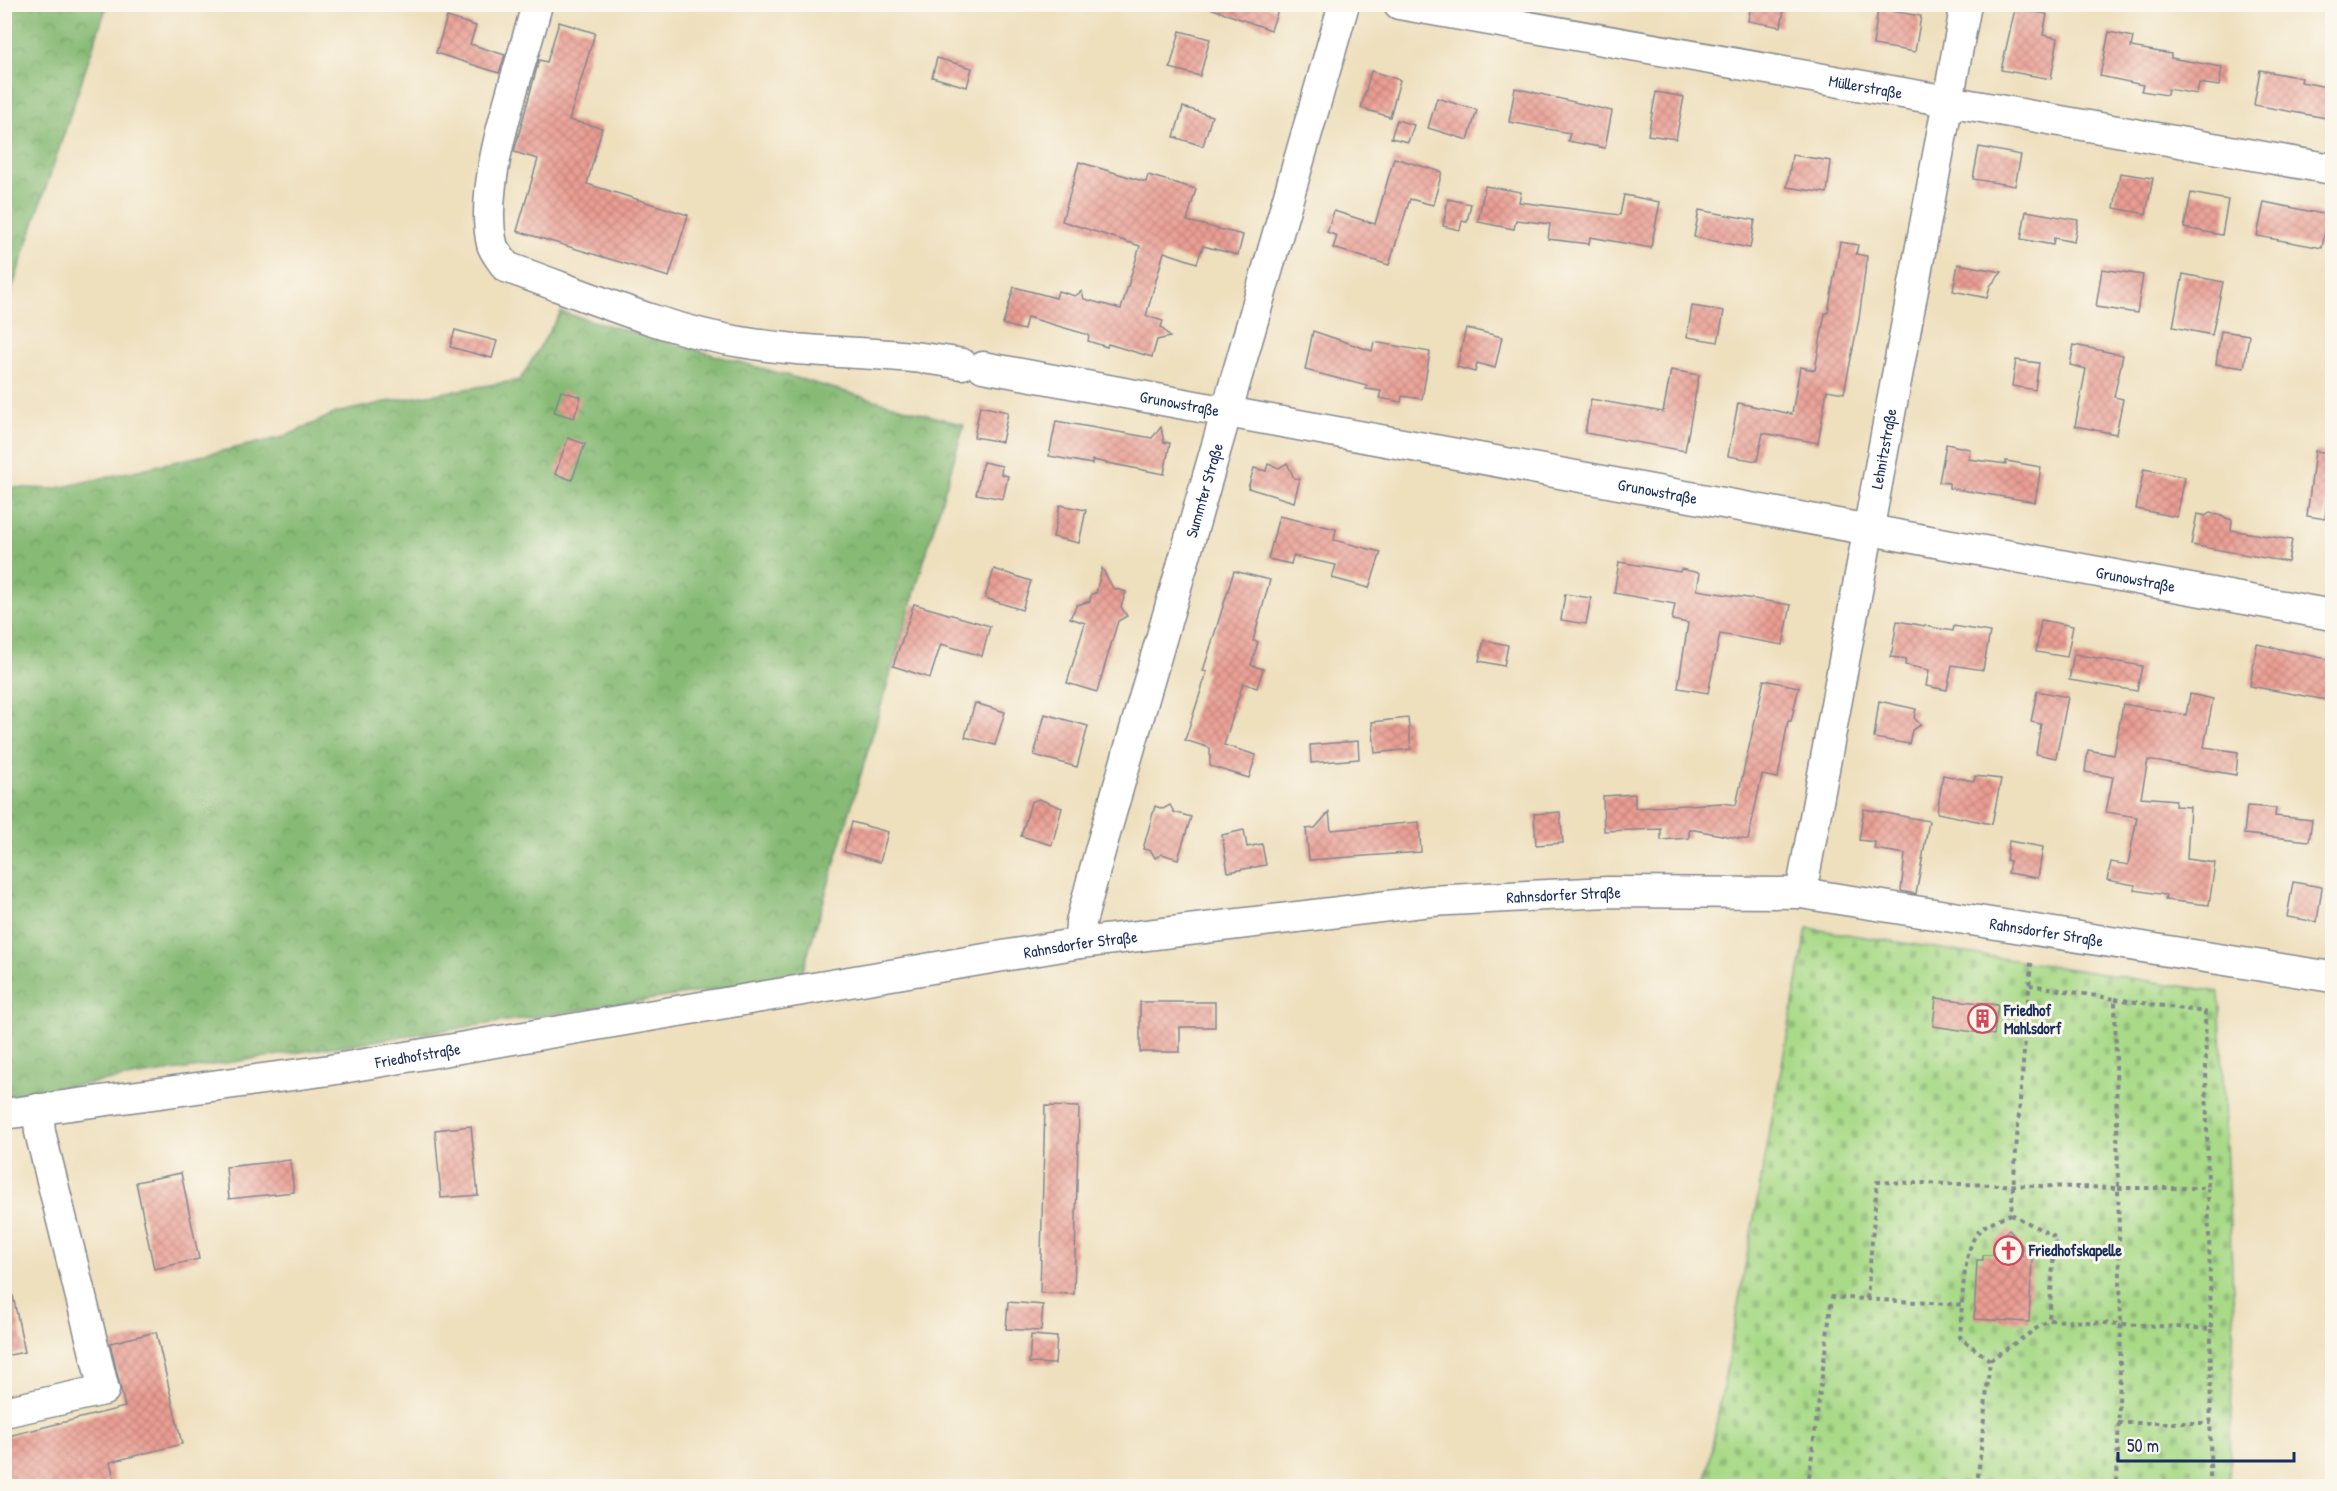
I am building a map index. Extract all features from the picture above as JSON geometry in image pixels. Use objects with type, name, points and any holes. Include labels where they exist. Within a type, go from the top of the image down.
[{"type":"street","name":"Grunowstraße","points":[[537,4],[494,162],[489,213],[492,246],[507,267],[663,322],[740,342],[929,357],[2332,615]]},
{"type":"street","name":"Summter Straße","points":[[1080,944],[1081,922],[1100,850],[1344,4]]},
{"type":"street","name":"Müllerstraße","points":[[1399,4],[1948,103],[2332,169]]},
{"type":"street","name":"Lehnitzstraße","points":[[1801,893],[1966,4]]},
{"type":"street","name":"Rahnsdorfer Straße","points":[[796,992],[1080,944],[1430,900],[1608,892],[1801,893],[2332,977]]},
{"type":"street","name":"Friedhofstraße","points":[[4,1114],[330,1070],[796,992]]},
{"type":"street","points":[[4,1412],[104,1390],[40,1132],[38,1109]]},
{"type":"path","points":[[2011,1214],[2031,963]]},
{"type":"path","points":[[2030,985],[2205,1012],[2211,1329],[2210,1486]]},
{"type":"path","points":[[2115,999],[2121,1324],[2117,1486]]},
{"type":"path","points":[[1867,1299],[1877,1182],[2208,1188]]},
{"type":"path","points":[[1990,1360],[1960,1338],[1965,1277],[1973,1239],[1992,1221],[2011,1214],[2055,1237],[2049,1320]]},
{"type":"path","points":[[1808,1486],[1832,1297],[1963,1305]]},
{"type":"path","points":[[1977,1486],[1990,1360],[2049,1320],[2211,1329]]},
{"type":"path","points":[[2118,1423],[2211,1423]]},
{"type":"green space","points":[[4,5],[107,5],[5,310]]},
{"type":"green space","points":[[561,312],[964,425],[801,977],[5,1096],[5,487],[54,489],[284,437],[336,413],[386,402],[520,380]]},
{"type":"green space","points":[[1807,928],[2219,992],[2234,1313],[2229,1486],[1705,1486]]},
{"type":"building","points":[[1207,4],[1262,4],[1278,10],[1271,30],[1207,7]]},
{"type":"building","points":[[1751,4],[1785,4],[1781,27],[1748,21]]},
{"type":"building","points":[[1878,9],[1921,16],[1915,52],[1873,45]]},
{"type":"building","points":[[2015,9],[2047,14],[2043,35],[2058,38],[2051,79],[2001,70]]},
{"type":"building","points":[[447,17],[476,26],[470,44],[505,55],[499,73],[436,53]]},
{"type":"building","points":[[559,22],[595,33],[569,120],[602,128],[587,184],[688,215],[669,277],[517,231],[538,159],[514,152],[539,60],[547,62]]},
{"type":"building","points":[[1180,31],[1210,39],[1200,76],[1170,68]]},
{"type":"building","points":[[2109,32],[2133,37],[2131,47],[2171,54],[2171,58],[2222,67],[2219,86],[2199,83],[2197,94],[2168,89],[2167,95],[2141,91],[2143,85],[2100,76]]},
{"type":"building","points":[[937,58],[972,68],[967,87],[932,77]]},
{"type":"building","points":[[2260,70],[2302,78],[2301,82],[2332,88],[2332,119],[2254,105]]},
{"type":"building","points":[[1371,71],[1400,80],[1390,117],[1361,108]]},
{"type":"building","points":[[1515,88],[1612,111],[1605,148],[1568,141],[1570,133],[1509,122]]},
{"type":"building","points":[[1656,92],[1684,97],[1676,139],[1648,135]]},
{"type":"building","points":[[1437,98],[1477,110],[1468,140],[1428,128]]},
{"type":"building","points":[[1183,107],[1212,116],[1203,146],[1174,137]]},
{"type":"building","points":[[1397,120],[1414,125],[1408,142],[1391,138]]},
{"type":"building","points":[[1979,147],[2021,155],[2015,186],[1973,179]]},
{"type":"building","points":[[1792,155],[1831,161],[1827,193],[1787,187]]},
{"type":"building","points":[[1394,158],[1442,172],[1433,205],[1410,199],[1389,265],[1333,248],[1337,236],[1327,232],[1334,211],[1375,224]]},
{"type":"building","points":[[1079,162],[1146,182],[1148,175],[1196,189],[1187,221],[1243,235],[1238,255],[1203,246],[1197,263],[1164,252],[1146,316],[1163,321],[1161,327],[1170,337],[1157,340],[1152,357],[1108,344],[1107,347],[1088,341],[1089,335],[1027,317],[1024,330],[1003,324],[1014,287],[1056,298],[1058,291],[1075,296],[1082,291],[1084,299],[1121,309],[1140,246],[1062,221]]},
{"type":"building","points":[[2120,173],[2153,178],[2146,214],[2114,208]]},
{"type":"building","points":[[1485,186],[1521,192],[1519,202],[1620,215],[1624,195],[1660,202],[1651,248],[1590,237],[1589,244],[1548,239],[1550,224],[1516,220],[1514,229],[1478,222]]},
{"type":"building","points":[[2191,193],[2228,200],[2222,235],[2184,228]]},
{"type":"building","points":[[1448,199],[1471,204],[1467,222],[1462,221],[1460,230],[1443,226]]},
{"type":"building","points":[[2264,202],[2328,215],[2322,248],[2257,236]]},
{"type":"building","points":[[1699,210],[1755,220],[1750,248],[1694,237]]},
{"type":"building","points":[[2026,211],[2078,220],[2074,242],[2054,238],[2053,245],[2021,239]]},
{"type":"building","points":[[1840,242],[1858,245],[1856,254],[1867,256],[1859,319],[1844,393],[1827,390],[1818,443],[1763,433],[1757,461],[1728,456],[1738,403],[1792,414],[1800,367],[1815,370],[1825,313],[1828,313]]},
{"type":"building","points":[[1958,264],[2002,272],[1990,286],[1987,298],[1953,291]]},
{"type":"building","points":[[2102,269],[2143,275],[2137,313],[2096,307]]},
{"type":"building","points":[[2183,274],[2223,282],[2212,335],[2173,327]]},
{"type":"building","points":[[1692,306],[1724,311],[1718,342],[1687,337]]},
{"type":"building","points":[[1466,328],[1502,337],[1495,368],[1477,363],[1475,372],[1457,367]]},
{"type":"building","points":[[455,330],[497,341],[492,358],[450,347]]},
{"type":"building","points":[[1313,331],[1372,351],[1374,342],[1430,352],[1422,399],[1402,396],[1401,402],[1379,398],[1381,391],[1366,389],[1367,386],[1305,370]]},
{"type":"building","points":[[2221,331],[2249,335],[2244,368],[2216,364]]},
{"type":"building","points":[[2074,345],[2123,355],[2114,397],[2123,399],[2116,434],[2075,426],[2086,369],[2070,365]]},
{"type":"building","points":[[2016,360],[2039,363],[2035,390],[2012,386]]},
{"type":"building","points":[[1671,370],[1699,375],[1685,451],[1585,433],[1591,399],[1663,412]]},
{"type":"building","points":[[561,391],[581,397],[574,418],[554,412]]},
{"type":"building","points":[[980,406],[1008,412],[1002,442],[974,437]]},
{"type":"building","points":[[1056,421],[1152,438],[1161,427],[1164,442],[1170,443],[1164,474],[1092,460],[1092,464],[1049,456]]},
{"type":"building","points":[[568,438],[585,444],[572,480],[555,474]]},
{"type":"building","points":[[1946,444],[1970,449],[1968,459],[2006,464],[2006,461],[2041,467],[2035,502],[1949,488],[1949,483],[1939,482]]},
{"type":"building","points":[[2315,451],[2332,453],[2325,519],[2307,516]]},
{"type":"building","points":[[983,462],[1002,466],[1001,474],[1008,476],[1003,499],[976,494]]},
{"type":"building","points":[[1287,463],[1294,478],[1300,479],[1294,502],[1248,488],[1254,468],[1266,471],[1268,464],[1279,468]]},
{"type":"building","points":[[2144,469],[2185,477],[2177,517],[2136,509]]},
{"type":"building","points":[[1060,505],[1086,510],[1079,543],[1053,537]]},
{"type":"building","points":[[2210,512],[2232,520],[2231,530],[2292,540],[2288,562],[2191,545],[2197,514],[2206,516]]},
{"type":"building","points":[[1279,516],[1336,529],[1334,540],[1381,552],[1369,588],[1332,578],[1336,565],[1293,556],[1291,564],[1268,559]]},
{"type":"building","points":[[1619,562],[1700,573],[1697,590],[1791,605],[1783,645],[1720,634],[1708,693],[1678,688],[1688,623],[1672,620],[1675,604],[1614,593]]},
{"type":"building","points":[[1102,568],[1113,588],[1126,592],[1121,607],[1127,616],[1118,621],[1097,692],[1067,683],[1085,623],[1070,618],[1077,605],[1090,601],[1091,594],[1096,593]]},
{"type":"building","points":[[994,569],[1031,581],[1022,610],[985,598]]},
{"type":"building","points":[[1234,571],[1270,580],[1253,641],[1258,642],[1251,665],[1263,669],[1257,688],[1243,683],[1224,745],[1256,755],[1249,778],[1210,766],[1210,748],[1185,740],[1207,672],[1203,671]]},
{"type":"building","points":[[1565,594],[1591,598],[1586,624],[1561,620]]},
{"type":"building","points":[[914,604],[990,626],[982,656],[941,644],[930,678],[893,666]]},
{"type":"building","points":[[2041,620],[2073,626],[2067,657],[2036,652]]},
{"type":"building","points":[[1897,621],[1953,631],[1954,626],[1990,632],[1983,670],[1952,665],[1947,690],[1926,686],[1929,670],[1905,665],[1906,659],[1891,657]]},
{"type":"building","points":[[1484,640],[1508,645],[1504,666],[1479,661]]},
{"type":"building","points":[[2257,644],[2332,660],[2332,701],[2250,686]]},
{"type":"building","points":[[2074,654],[2142,666],[2137,691],[2069,680]]},
{"type":"building","points":[[1764,680],[1799,687],[1791,721],[1788,721],[1778,778],[1762,775],[1748,840],[1689,829],[1689,838],[1661,840],[1661,829],[1604,831],[1603,796],[1635,794],[1635,808],[1723,803],[1736,805]]},
{"type":"building","points":[[2037,691],[2068,697],[2056,758],[2036,754],[2041,724],[2031,722]]},
{"type":"building","points":[[2190,694],[2213,699],[2204,747],[2238,752],[2236,775],[2148,760],[2141,797],[2176,800],[2175,806],[2190,807],[2187,859],[2215,863],[2209,905],[2165,900],[2166,895],[2134,890],[2135,885],[2107,880],[2111,862],[2128,865],[2137,817],[2106,812],[2113,777],[2085,772],[2088,750],[2114,755],[2123,704],[2186,715]]},
{"type":"building","points":[[1879,701],[1916,709],[1914,718],[1921,725],[1912,730],[1909,744],[1874,738]]},
{"type":"building","points":[[975,703],[1005,712],[995,745],[965,737]]},
{"type":"building","points":[[1045,714],[1088,726],[1077,767],[1034,755]]},
{"type":"building","points":[[1408,718],[1411,749],[1375,753],[1372,722]]},
{"type":"building","points":[[1358,741],[1359,759],[1311,763],[1310,745]]},
{"type":"building","points":[[1943,775],[1974,781],[1975,776],[2001,779],[1992,824],[1937,813]]},
{"type":"building","points":[[1039,799],[1062,808],[1052,845],[1021,836],[1031,802]]},
{"type":"building","points":[[1170,805],[1174,812],[1191,817],[1178,859],[1162,854],[1155,858],[1151,851],[1143,849],[1155,806],[1163,809]]},
{"type":"building","points":[[2247,806],[2276,808],[2275,816],[2312,820],[2309,841],[2244,834]]},
{"type":"building","points":[[1864,809],[1929,821],[1916,894],[1901,891],[1905,854],[1874,849],[1875,842],[1859,840]]},
{"type":"building","points":[[1329,812],[1331,830],[1419,822],[1421,852],[1309,860],[1306,829],[1315,828]]},
{"type":"building","points":[[1560,812],[1563,843],[1536,845],[1534,814]]},
{"type":"building","points":[[852,822],[888,832],[880,862],[844,852]]},
{"type":"building","points":[[1244,830],[1247,847],[1262,844],[1266,865],[1228,872],[1222,835]]},
{"type":"building","points":[[2009,841],[2043,847],[2038,878],[2008,873],[2010,861],[2006,860]]},
{"type":"building","points":[[2293,882],[2322,887],[2317,922],[2287,917]]},
{"type":"building","points":[[1936,998],[1998,1005],[1994,1035],[1933,1026]]},
{"type":"building","points":[[1140,1002],[1215,1002],[1215,1027],[1180,1027],[1180,1052],[1140,1052]]},
{"type":"building","points":[[1045,1106],[1079,1107],[1074,1294],[1040,1293]]},
{"type":"building","points":[[471,1126],[478,1195],[441,1198],[435,1130]]},
{"type":"building","points":[[290,1160],[294,1192],[229,1199],[226,1167]]},
{"type":"building","points":[[181,1173],[199,1259],[154,1269],[136,1182]]},
{"type":"building","points":[[2009,1229],[2022,1245],[2022,1256],[2032,1257],[2029,1322],[1974,1319],[1977,1260],[1983,1260],[1983,1255],[1993,1255],[1994,1243]]},
{"type":"building","points":[[13,1296],[25,1352],[4,1356],[4,1297]]},
{"type":"building","points":[[1008,1302],[1043,1305],[1041,1331],[1006,1329]]},
{"type":"building","points":[[156,1332],[182,1444],[110,1462],[115,1481],[95,1486],[4,1486],[4,1437],[125,1407],[110,1343]]},
{"type":"building","points":[[1031,1335],[1057,1337],[1055,1364],[1029,1363]]},
{"type":"place","name":"Friedhof Mahlsdorf","points":[[1983,1019]]},
{"type":"place","name":"Friedhofskapelle","points":[[2008,1250]]}]
